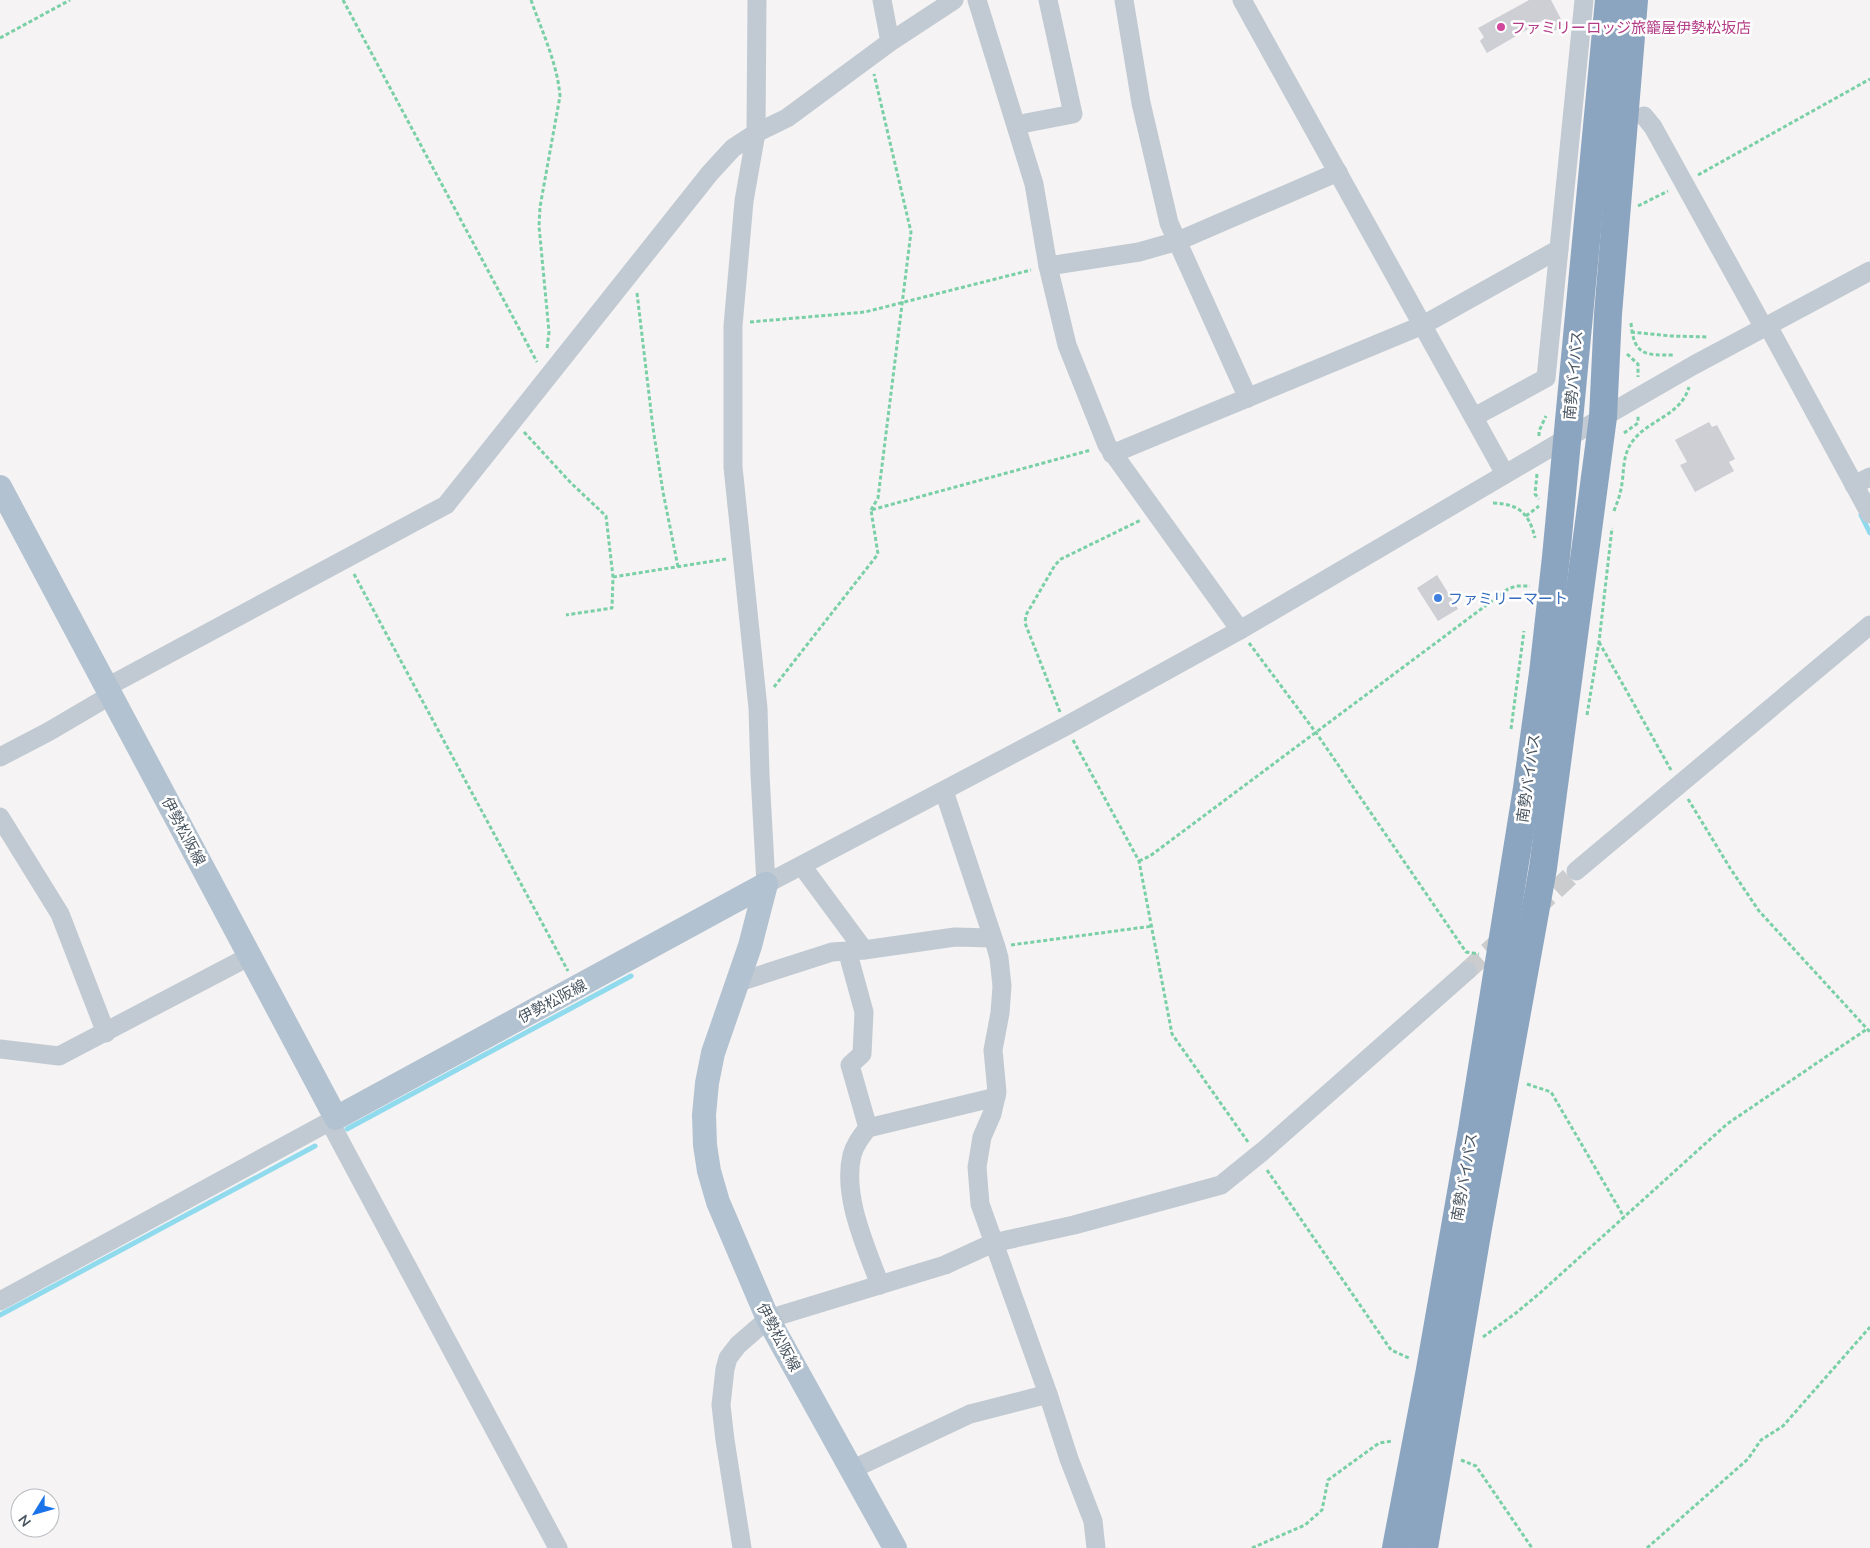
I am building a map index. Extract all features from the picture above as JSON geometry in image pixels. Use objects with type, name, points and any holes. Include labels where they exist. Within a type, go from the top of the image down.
[{"type":"highway","name":"南勢バイパス","points":[[1396,1548],[1469,1150],[1527,788],[1544,664],[1609,0]]},
{"type":"highway","name":"南勢バイパス","points":[[1424,1548],[1478,1228],[1543,868],[1603,417],[1608,314],[1634,0]]},
{"type":"main road","name":"伊勢松阪線","points":[[0,487],[336,1118],[766,884]]},
{"type":"main road","name":"伊勢松阪線","points":[[766,884],[750,946],[713,1053],[707,1083],[704,1115],[705,1146],[709,1171],[718,1202],[768,1320],[895,1548]]},
{"type":"street","points":[[757,0],[756,133],[744,200],[732,326],[733,467],[758,708],[766,884],[1066,726],[1240,630],[1603,417],[1870,271]]},
{"type":"street","points":[[882,0],[890,42]]},
{"type":"street","points":[[0,757],[48,732],[109,691],[446,505],[710,173],[732,148],[756,133],[787,118],[890,42],[954,0]]},
{"type":"street","points":[[977,0],[1034,184],[1048,266],[1067,345],[1110,449],[1240,630]]},
{"type":"street","points":[[1016,125],[1073,114],[1048,0]]},
{"type":"street","points":[[1124,0],[1141,103],[1169,223],[1248,398]]},
{"type":"street","points":[[1242,0],[1505,474]]},
{"type":"street","points":[[1474,418],[1546,378],[1584,0]]},
{"type":"street","points":[[1644,116],[1678,186],[1862,481],[1870,514]]},
{"type":"street","points":[[1048,266],[1139,252],[1178,241],[1338,172]]},
{"type":"street","points":[[1110,449],[1248,398],[1423,325],[1559,249]]},
{"type":"street","points":[[1576,871],[1870,625]]},
{"type":"street","points":[[944,791],[999,958],[1002,986],[1000,1014],[993,1050],[997,1092],[992,1114],[982,1137],[977,1167],[980,1204],[1048,1394],[1068,1458],[1093,1521],[1096,1548]]},
{"type":"street","points":[[0,817],[60,914],[106,1033]]},
{"type":"street","points":[[802,866],[857,951]]},
{"type":"street","points":[[736,983],[832,952],[857,951],[955,937],[994,943]]},
{"type":"street","points":[[857,951],[850,961],[864,1012],[862,1054],[850,1066],[868,1128]]},
{"type":"street","points":[[0,1049],[59,1056],[250,956]]},
{"type":"street","points":[[742,1548],[724,1440],[721,1405],[725,1369],[728,1358],[738,1345],[768,1320],[945,1265],[993,1243],[1074,1226],[1221,1185],[1258,1156],[1468,971]]},
{"type":"street","points":[[880,1285],[858,1223],[850,1183],[852,1155],[859,1139],[868,1128],[996,1096]]},
{"type":"street","points":[[0,1301],[336,1118]]},
{"type":"street","points":[[336,1118],[333,1128],[558,1548]]},
{"type":"street","points":[[851,1470],[970,1414],[1048,1394]]},
{"type":"path","points":[[0,38],[70,0]]},
{"type":"path","points":[[343,0],[546,381]]},
{"type":"path","points":[[531,0],[553,60],[559,80],[560,96],[540,207],[539,226],[549,332],[547,351]]},
{"type":"path","points":[[533,5],[535,0]]},
{"type":"path","points":[[758,708],[878,554],[871,510],[878,498],[911,232],[870,57]]},
{"type":"path","points":[[1638,206],[1678,186],[1870,79]]},
{"type":"path","points":[[732,326],[749,322],[864,312],[1048,266]]},
{"type":"path","points":[[634,269],[653,428],[663,492],[678,566]]},
{"type":"path","points":[[1637,333],[1708,337]]},
{"type":"path","points":[[514,421],[571,483],[606,516],[612,577],[612,608],[566,615]]},
{"type":"path","points":[[871,510],[1110,449]]},
{"type":"path","points":[[1457,501],[1509,504],[1518,509],[1527,518],[1532,528],[1535,538],[1534,547]]},
{"type":"path","points":[[1155,513],[1061,559],[1055,565],[1026,615],[1025,623],[1066,726],[1139,862],[1153,926],[1172,1034],[1391,1350],[1409,1358]]},
{"type":"path","points":[[612,577],[742,557]]},
{"type":"path","points":[[347,560],[576,988]]},
{"type":"path","points":[[1139,862],[1150,856],[1508,589],[1530,584],[1528,595]]},
{"type":"path","points":[[1511,731],[1524,624]]},
{"type":"path","points":[[1240,630],[1316,732],[1466,952],[1482,954]]},
{"type":"path","points":[[1483,1337],[1516,1314],[1727,1124],[1869,1030],[1759,911],[1679,785],[1598,642]]},
{"type":"path","points":[[994,943],[1153,926]]},
{"type":"path","points":[[1527,1084],[1551,1092],[1624,1217]]},
{"type":"path","points":[[1647,1548],[1748,1459],[1761,1440],[1783,1426],[1870,1327]]},
{"type":"path","points":[[1252,1548],[1305,1525],[1322,1510],[1328,1480],[1379,1443],[1394,1441]]},
{"type":"path","points":[[1461,1460],[1476,1466],[1532,1548]]},
{"type":"building","name":"ファミリーロッジ旅籠屋伊勢松坂店","points":[[1529,0],[1551,0],[1564,25],[1553,32],[1545,19],[1487,53],[1480,41],[1484,37],[1478,28]]},
{"type":"building","points":[[1709,422],[1712,427],[1717,425],[1735,459],[1729,462],[1734,471],[1695,492],[1680,465],[1687,462],[1675,440]]},
{"type":"building","name":"ファミリーマート","points":[[1437,575],[1458,609],[1438,621],[1417,588]]},
{"type":"waterway","points":[[1861,515],[1870,533]]},
{"type":"waterway","points":[[347,1129],[631,976]]},
{"type":"waterway","points":[[0,1315],[315,1146]]},
{"type":"tunnel","points":[[1535,909],[1576,871]]},
{"type":"tunnel","points":[[1467,971],[1505,936]]},
{"type":"place","name":"ファミリーロッジ旅籠屋伊勢松坂店","points":[[1501,27]]},
{"type":"place","name":"ファミリーマート","points":[[1438,598]]}]
